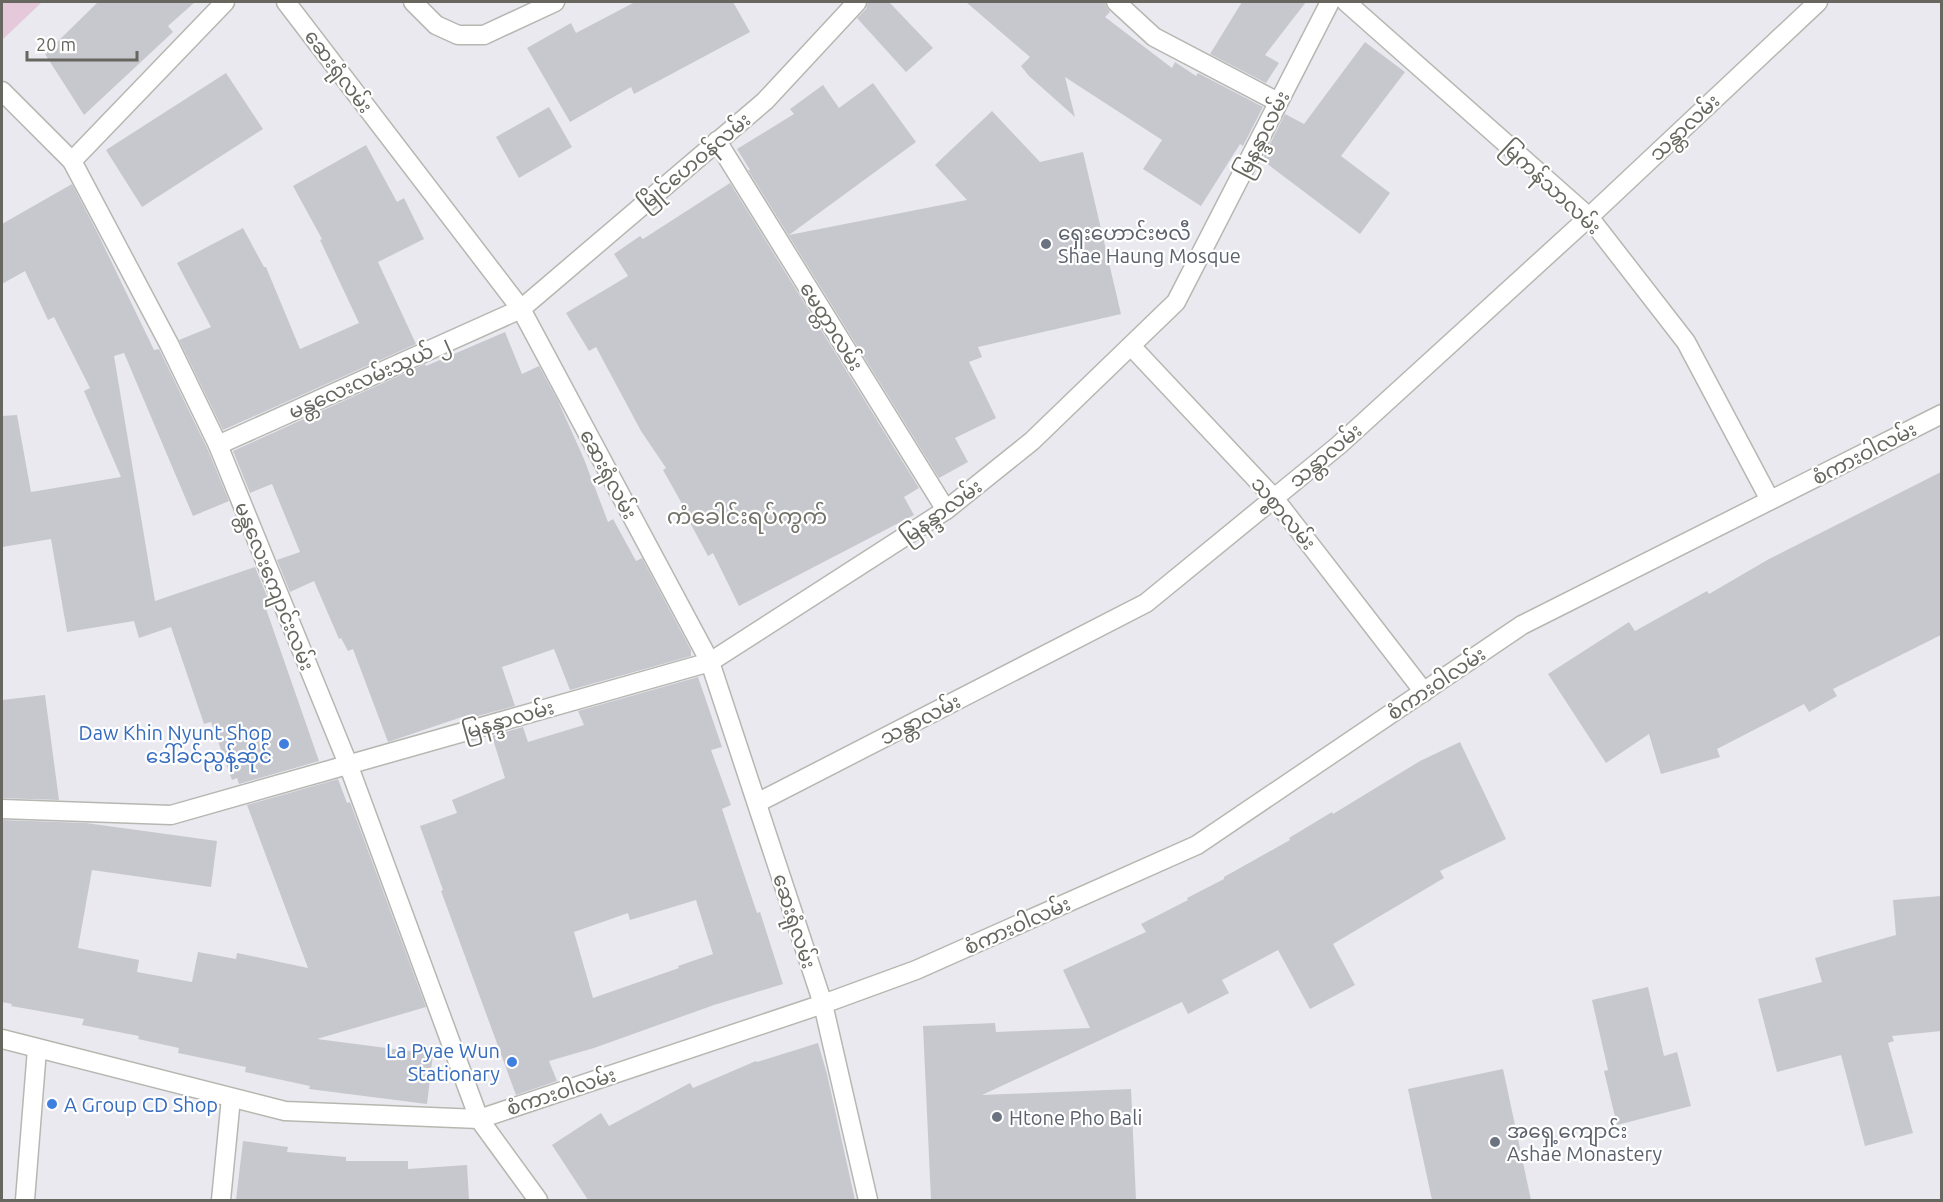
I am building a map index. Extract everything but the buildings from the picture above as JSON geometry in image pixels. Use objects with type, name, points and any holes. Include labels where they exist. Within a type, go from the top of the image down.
[{"type":"street","points":[[72,161],[225,2]]},
{"type":"street","name":"ဆေးရုံလမ်း","points":[[286,2],[521,309],[710,662],[823,1004],[868,1200]]},
{"type":"street","points":[[413,2],[436,26],[458,35],[484,35],[555,2]]},
{"type":"street","name":"မြိုင်ဟေဝန်လမ်း","points":[[521,309],[765,100],[857,2]]},
{"type":"street","points":[[1116,2],[1154,37],[1278,102]]},
{"type":"street","name":"မြနန္ဒာလမ်း","points":[[2,809],[171,815],[710,662],[946,510],[1032,441],[1176,302],[1330,2]]},
{"type":"street","name":"မြကန်သာလမ်း","points":[[1346,2],[1589,217],[1686,342],[1770,500]]},
{"type":"street","name":"သန္တာလမ်း","points":[[756,803],[1146,603],[1338,444],[1589,217],[1818,2]]},
{"type":"street","name":"မန္တလေးကျောင်းလမ်း","points":[[2,91],[72,161],[169,345],[218,445],[348,764],[479,1119],[538,1200]]},
{"type":"street","name":"မေတ္တာလမ်း","points":[[717,141],[946,510]]},
{"type":"street","name":"မန္တလေးလမ်းသွယ် ၂","points":[[218,445],[521,309]]},
{"type":"street","name":"သစ္စာလမ်း","points":[[1131,346],[1274,498],[1424,692]]},
{"type":"street","name":"စံကားဝါလမ်း","points":[[2,1039],[285,1111],[479,1119],[823,1004],[916,970],[1197,845],[1522,625],[1941,414]]},
{"type":"street","points":[[25,1200],[37,1049]]},
{"type":"street","points":[[221,1200],[231,1098]]},
{"type":"shaded area","points":[[2,2],[42,2],[2,40]]},
{"type":"place","name":"ရှေးဟောင်းဗလီ Shae Haung Mosque","points":[[1046,244]]},
{"type":"place","name":"Daw Khin Nyunt Shop ဒေါ်ခင်ညွန့်ဆိုင်","points":[[284,744]]},
{"type":"place","name":"La Pyae Wun Stationary","points":[[512,1062]]},
{"type":"place","name":"A Group CD Shop","points":[[52,1104]]},
{"type":"place","name":"Htone Pho Bali","points":[[997,1117]]},
{"type":"place","name":"အရှေ့ကျောင်း Ashae Monastery","points":[[1495,1142]]},
{"type":"district","name":"ကံခေါင်းရပ်ကွက်","points":[[747,515]]}]
